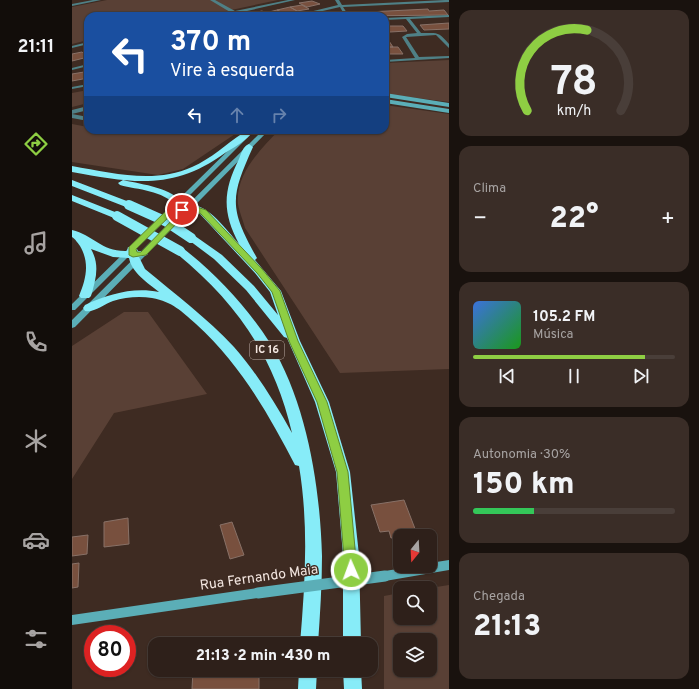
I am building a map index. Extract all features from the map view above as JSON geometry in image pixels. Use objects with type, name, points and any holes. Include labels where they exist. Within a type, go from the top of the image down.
[{"type":"highway","points":[[72,170],[131,178],[152,179],[172,176],[200,166],[246,134]]},
{"type":"highway","points":[[249,147],[232,186],[230,201],[232,217],[238,233],[259,271]]},
{"type":"highway","points":[[72,170],[166,194],[175,198],[183,208]]},
{"type":"highway","name":"IC 16","points":[[72,183],[167,222],[218,257],[250,288],[294,341],[322,402],[343,472],[351,555],[352,637]]},
{"type":"highway","name":"IC 16","points":[[72,198],[117,216],[180,251],[199,266],[229,296],[264,344],[280,374],[291,406],[308,476],[314,558],[310,637]]},
{"type":"highway","points":[[171,210],[183,208],[203,212],[259,271],[276,291],[294,341]]},
{"type":"highway","points":[[72,233],[106,252],[134,255],[141,271],[218,338],[248,374],[274,412],[308,476]]},
{"type":"highway","points":[[72,233],[86,248],[93,263],[91,277],[84,296]]},
{"type":"highway","points":[[89,308],[107,299],[133,294],[158,296],[176,302]]},
{"type":"highway","points":[[307,689],[308,677]]},
{"type":"highway","points":[[352,677],[352,689]]},
{"type":"main road","points":[[389,96],[449,105]]},
{"type":"main road","points":[[389,102],[449,111]]},
{"type":"main road","points":[[183,208],[247,134]]},
{"type":"main road","points":[[72,308],[84,296],[134,255],[262,134]]},
{"type":"main road","points":[[72,325],[89,308],[171,210]]},
{"type":"main road","name":"Rua Fernando Maia","points":[[72,620],[385,576],[449,565]]},
{"type":"street","points":[[72,6],[99,0]]},
{"type":"street","points":[[212,0],[233,12]]},
{"type":"street","points":[[239,12],[293,0]]},
{"type":"street","points":[[337,0],[344,12]]},
{"type":"street","points":[[318,12],[342,8],[449,1]]},
{"type":"street","points":[[326,12],[342,8]]},
{"type":"street","points":[[389,19],[449,16]]},
{"type":"street","points":[[407,18],[420,34]]},
{"type":"street","points":[[417,57],[404,37],[420,34],[436,34],[439,35],[449,47]]},
{"type":"street","points":[[72,47],[84,45]]},
{"type":"street","points":[[389,60],[449,54]]},
{"type":"street","points":[[389,57],[449,57]]},
{"type":"street","points":[[72,65],[84,63]]},
{"type":"street","points":[[72,69],[84,66]]},
{"type":"street","points":[[72,88],[84,86]]},
{"type":"street","points":[[72,112],[84,109]]},
{"type":"street","points":[[72,116],[84,118]]},
{"type":"street","points":[[72,121],[84,123]]},
{"type":"shaded area","points":[[107,0],[278,0],[222,12],[84,12],[84,41],[72,44],[72,7]]},
{"type":"shaded area","points":[[449,60],[449,102],[389,94],[389,63]]},
{"type":"shaded area","points":[[84,91],[84,104],[72,107],[72,93]]},
{"type":"shaded area","points":[[389,106],[449,114],[449,369],[340,373],[245,228],[238,204],[238,193],[245,172],[275,134],[389,134]]},
{"type":"shaded area","points":[[72,124],[84,126],[84,134],[235,134],[183,169],[158,175],[72,162]]},
{"type":"shaded area","points":[[124,312],[148,312],[207,394],[114,413],[72,479],[72,346]]},
{"type":"shaded area","points":[[449,585],[449,689],[384,689],[384,596],[393,594],[393,625],[437,625],[437,587]]},
{"type":"building","points":[[312,1],[320,4],[307,7],[299,3]]},
{"type":"building","points":[[302,5],[309,9],[297,11],[290,7]]},
{"type":"building","points":[[290,7],[297,11],[281,12],[277,10]]},
{"type":"building","points":[[428,9],[429,11],[444,10],[448,15],[389,16],[389,12],[368,12]]},
{"type":"building","points":[[277,10],[281,12],[269,12]]},
{"type":"building","points":[[449,23],[449,29],[424,30],[420,25]]},
{"type":"building","points":[[389,26],[403,26],[407,31],[390,32]]},
{"type":"building","points":[[389,41],[393,47],[389,47]]},
{"type":"building","points":[[389,47],[398,47],[403,54],[389,54]]},
{"type":"building","points":[[82,52],[84,54],[84,58],[72,61],[72,54]]},
{"type":"building","points":[[84,72],[84,79],[72,81],[72,74]]},
{"type":"building","points":[[404,500],[415,529],[393,529],[393,538],[391,538],[389,531],[380,532],[371,505]]},
{"type":"building","points":[[128,518],[129,544],[104,547],[104,522]]},
{"type":"building","points":[[232,522],[244,555],[230,559],[220,525]]},
{"type":"building","points":[[88,535],[87,554],[72,556],[72,537]]},
{"type":"building","points":[[79,563],[78,587],[72,588],[72,564]]},
{"type":"building","points":[[193,677],[259,677],[259,689],[192,689]]},
{"type":"route","points":[[182,210],[182,214],[143,254],[133,255],[132,249],[171,210],[182,207],[197,209],[209,218],[276,291],[294,341],[308,368],[322,402],[343,472],[351,555],[351,570]]}]
